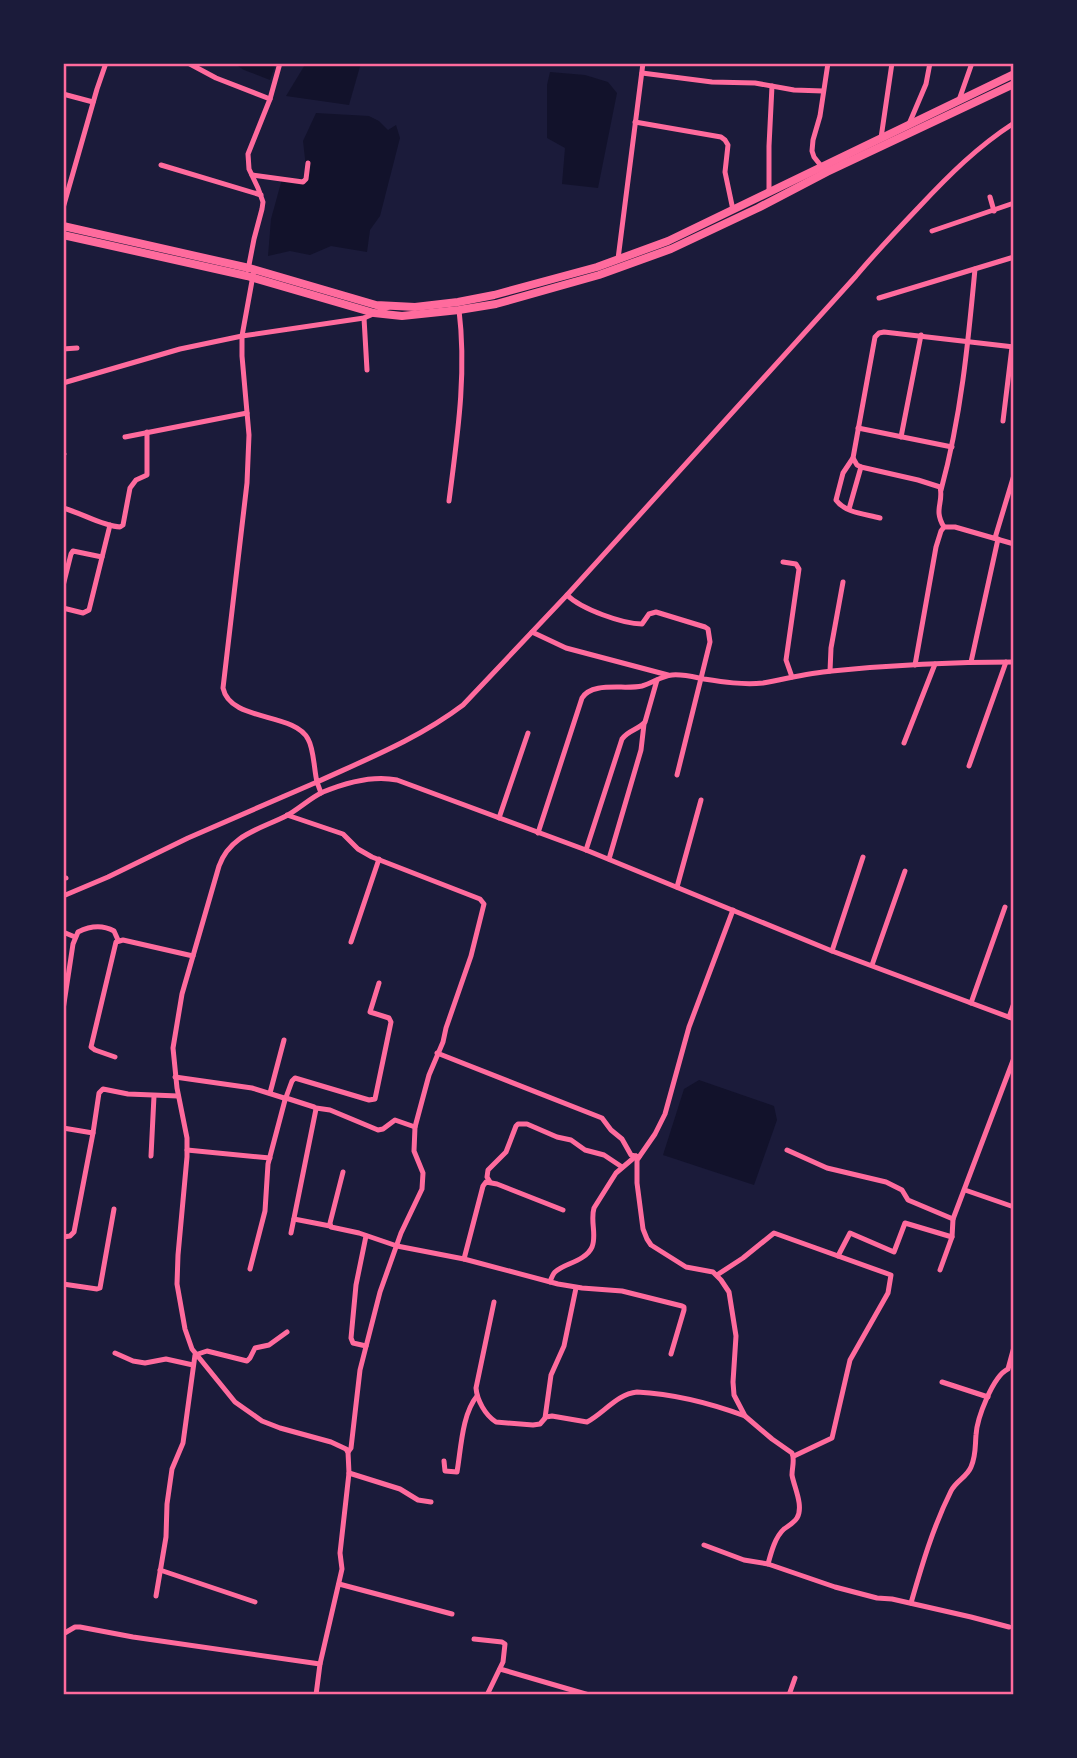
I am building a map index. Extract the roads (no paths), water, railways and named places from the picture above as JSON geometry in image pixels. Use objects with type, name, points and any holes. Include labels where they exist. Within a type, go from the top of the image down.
[{"type":"highway","points":[[251,273],[374,313],[402,316],[496,304],[671,249],[705,234],[881,138],[1014,74]]},
{"type":"highway","points":[[63,226],[362,302],[389,307],[436,304],[494,295],[617,265],[769,192],[1014,84]]},
{"type":"highway","points":[[63,235],[165,253]]},
{"type":"street","points":[[63,208],[106,63]]},
{"type":"street","points":[[188,63],[216,78],[270,99]]},
{"type":"street","points":[[280,63],[270,99],[248,154],[252,175],[261,195],[262,209],[254,239],[242,336],[249,452],[223,688],[224,695],[232,704],[304,733],[310,744],[321,793]]},
{"type":"street","points":[[617,265],[643,63]]},
{"type":"street","points":[[824,169],[812,151],[828,63]]},
{"type":"street","points":[[881,138],[892,63]]},
{"type":"street","points":[[909,124],[926,84],[930,63]]},
{"type":"street","points":[[959,100],[972,63]]},
{"type":"street","points":[[642,73],[823,91]]},
{"type":"street","points":[[769,192],[772,86]]},
{"type":"street","points":[[63,94],[93,102]]},
{"type":"street","points":[[635,122],[726,140],[726,172],[733,210]]},
{"type":"street","points":[[63,896],[412,738],[463,705],[900,226],[982,144],[1014,124]]},
{"type":"street","points":[[252,175],[303,182],[306,179],[308,163]]},
{"type":"street","points":[[161,165],[261,195]]},
{"type":"street","points":[[990,197],[994,211]]},
{"type":"street","points":[[932,231],[1014,203]]},
{"type":"street","points":[[878,298],[1013,260]]},
{"type":"street","points":[[944,527],[938,513],[965,371],[975,269]]},
{"type":"street","points":[[63,383],[180,349],[242,336],[364,318],[389,307]]},
{"type":"street","points":[[449,501],[462,389],[463,349],[459,310]]},
{"type":"street","points":[[364,318],[367,370]]},
{"type":"street","points":[[880,517],[849,509],[836,500],[843,473],[853,458],[876,337],[879,333],[921,335],[1013,347],[1003,421]]},
{"type":"street","points":[[901,437],[921,335]]},
{"type":"street","points":[[63,349],[76,348]]},
{"type":"street","points":[[125,437],[247,413]]},
{"type":"street","points":[[858,428],[952,447]]},
{"type":"street","points":[[63,508],[117,527],[123,525],[130,488],[136,480],[147,475],[147,432]]},
{"type":"street","points":[[853,458],[861,467],[931,483],[941,489]]},
{"type":"street","points":[[849,509],[861,467]]},
{"type":"street","points":[[971,662],[996,539],[1014,475]]},
{"type":"street","points":[[63,608],[87,612],[110,525]]},
{"type":"street","points":[[944,527],[956,527],[1014,544]]},
{"type":"street","points":[[915,665],[936,547],[944,527]]},
{"type":"street","points":[[63,550],[102,557]]},
{"type":"street","points":[[63,586],[71,553]]},
{"type":"street","points":[[782,562],[796,565],[799,569],[786,660],[792,677]]},
{"type":"street","points":[[830,671],[831,648],[843,582]]},
{"type":"street","points":[[566,595],[586,608],[631,623],[642,624],[649,614],[656,612],[708,629],[710,638],[677,775]]},
{"type":"street","points":[[532,632],[566,648],[670,675],[747,684],[830,671],[971,662],[1014,662]]},
{"type":"street","points":[[969,766],[1006,662]]},
{"type":"street","points":[[904,743],[935,664]]},
{"type":"street","points":[[538,833],[584,694],[598,688],[634,688],[670,675]]},
{"type":"street","points":[[609,859],[641,750],[645,722],[657,680]]},
{"type":"street","points":[[586,850],[622,739],[625,734],[645,722]]},
{"type":"street","points":[[499,818],[528,733]]},
{"type":"street","points":[[348,1452],[331,1442],[280,1428],[253,1416],[235,1402],[195,1355],[188,1338],[177,1284],[187,1150],[173,1059],[175,1027],[219,866],[226,851],[239,839],[287,815],[321,793],[361,780],[389,778],[586,850],[832,951],[1012,1018],[1014,1003]]},
{"type":"street","points":[[677,887],[701,800]]},
{"type":"street","points":[[287,815],[343,834],[358,849],[480,899],[484,904],[471,956],[425,1086],[415,1127],[414,1151],[423,1173],[422,1189],[401,1233],[380,1292],[360,1370],[351,1448],[348,1452],[349,1473],[340,1553],[342,1569],[320,1664],[316,1695]]},
{"type":"street","points":[[832,951],[863,857]]},
{"type":"street","points":[[351,942],[379,859]]},
{"type":"street","points":[[872,965],[905,871]]},
{"type":"street","points":[[971,1003],[1006,907]]},
{"type":"street","points":[[550,1282],[556,1271],[590,1251],[593,1240],[592,1213],[613,1177],[637,1156],[655,1134],[665,1114],[689,1027],[733,910]]},
{"type":"street","points":[[63,1010],[78,932],[104,927],[114,931],[118,940]]},
{"type":"street","points":[[63,932],[75,937]]},
{"type":"street","points":[[118,940],[193,956]]},
{"type":"street","points":[[115,1057],[91,1047],[114,945],[118,940]]},
{"type":"street","points":[[250,1269],[265,1211],[270,1158],[292,1081],[297,1078],[369,1100],[375,1098],[391,1022],[389,1018],[370,1011],[379,983]]},
{"type":"street","points":[[270,1093],[284,1040]]},
{"type":"street","points":[[438,1054],[603,1118],[611,1130],[622,1139],[630,1154],[637,1156]]},
{"type":"street","points":[[940,1270],[952,1237],[953,1219],[1014,1058]]},
{"type":"street","points":[[175,1077],[234,1084],[270,1093],[330,1110],[378,1130],[396,1120],[415,1127]]},
{"type":"street","points":[[63,1237],[74,1232],[100,1090],[178,1096]]},
{"type":"street","points":[[151,1157],[154,1096]]},
{"type":"street","points":[[291,1233],[316,1108]]},
{"type":"street","points":[[489,1182],[488,1170],[506,1152],[519,1124],[531,1125],[574,1142],[622,1167]]},
{"type":"street","points":[[63,1128],[93,1133]]},
{"type":"street","points":[[187,1150],[270,1158]]},
{"type":"street","points":[[787,1150],[827,1168],[895,1186],[902,1190],[908,1200],[953,1219]]},
{"type":"street","points":[[637,1156],[637,1183],[643,1229],[647,1239],[651,1245],[686,1267],[710,1271],[717,1275],[726,1286],[731,1300],[736,1336],[733,1389],[737,1403],[745,1416],[792,1452],[792,1472],[799,1513],[796,1520],[781,1532],[768,1564]]},
{"type":"street","points":[[330,1226],[343,1172]]},
{"type":"street","points":[[464,1259],[486,1182],[563,1210]]},
{"type":"street","points":[[965,1190],[1014,1207]]},
{"type":"street","points":[[63,1284],[100,1288],[114,1209]]},
{"type":"street","points":[[294,1219],[576,1288],[622,1291],[684,1307],[671,1354]]},
{"type":"street","points":[[838,1256],[850,1233],[894,1252],[905,1223],[952,1237]]},
{"type":"street","points":[[717,1275],[774,1233],[891,1275],[888,1293],[850,1360],[832,1438],[793,1456]]},
{"type":"street","points":[[366,1236],[356,1285],[351,1338],[353,1343],[366,1346]]},
{"type":"street","points":[[494,1302],[477,1383],[477,1396],[496,1422],[540,1424],[545,1418],[551,1375],[564,1346],[576,1288]]},
{"type":"street","points":[[195,1355],[207,1352],[247,1361],[255,1348],[269,1345],[286,1332]]},
{"type":"street","points":[[911,1604],[926,1553],[945,1504],[955,1484],[972,1466],[977,1428],[988,1397],[1001,1373],[1008,1369],[1014,1348]]},
{"type":"street","points":[[115,1353],[145,1363],[166,1359],[193,1365]]},
{"type":"street","points":[[156,1596],[166,1537],[172,1469],[183,1443],[195,1355]]},
{"type":"street","points":[[942,1382],[988,1397]]},
{"type":"street","points":[[545,1418],[552,1416],[589,1422],[620,1398],[637,1392],[677,1396],[745,1416]]},
{"type":"street","points":[[444,1461],[445,1471],[457,1472],[468,1414],[477,1396]]},
{"type":"street","points":[[349,1473],[400,1489],[418,1500],[431,1502]]},
{"type":"street","points":[[704,1545],[835,1587],[971,1616],[1009,1627]]},
{"type":"street","points":[[160,1570],[256,1602]]},
{"type":"street","points":[[339,1584],[452,1614]]},
{"type":"street","points":[[63,1634],[77,1627],[320,1664]]},
{"type":"street","points":[[474,1639],[505,1643],[503,1662],[487,1695]]},
{"type":"street","points":[[500,1669],[589,1695]]},
{"type":"street","points":[[789,1695],[795,1678]]}]
